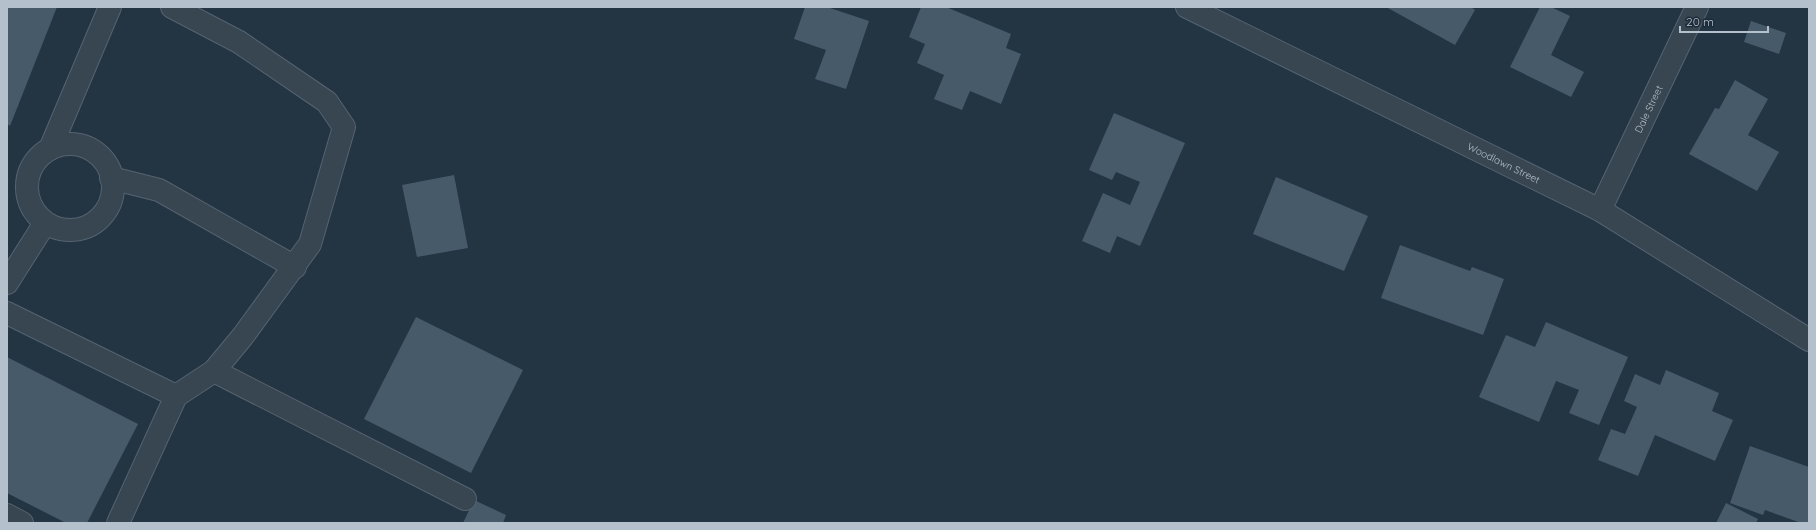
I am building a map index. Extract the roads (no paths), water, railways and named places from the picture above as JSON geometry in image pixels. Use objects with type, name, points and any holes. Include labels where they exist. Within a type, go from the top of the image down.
[{"type":"street","points":[[50,149],[110,7]]},
{"type":"street","points":[[118,523],[176,396],[214,371],[243,336],[310,244],[344,127],[327,102],[239,42],[172,7]]},
{"type":"street","name":"Woodlawn Street","points":[[1187,7],[1600,210],[1809,340]]},
{"type":"street","name":"Dale Street","points":[[1600,210],[1697,7]]},
{"type":"street","points":[[63,144],[78,145],[91,150],[102,158],[109,170],[111,178],[112,196],[107,209],[98,220],[86,227],[73,230],[58,229],[45,223],[35,213],[28,199],[26,185],[30,171],[38,158],[50,149],[63,144]]},
{"type":"street","points":[[111,178],[159,190],[294,267]]},
{"type":"street","points":[[7,283],[45,223]]},
{"type":"street","points":[[7,313],[176,396]]},
{"type":"street","points":[[214,371],[465,499]]},
{"type":"street","points":[[7,515],[22,523]]}]
